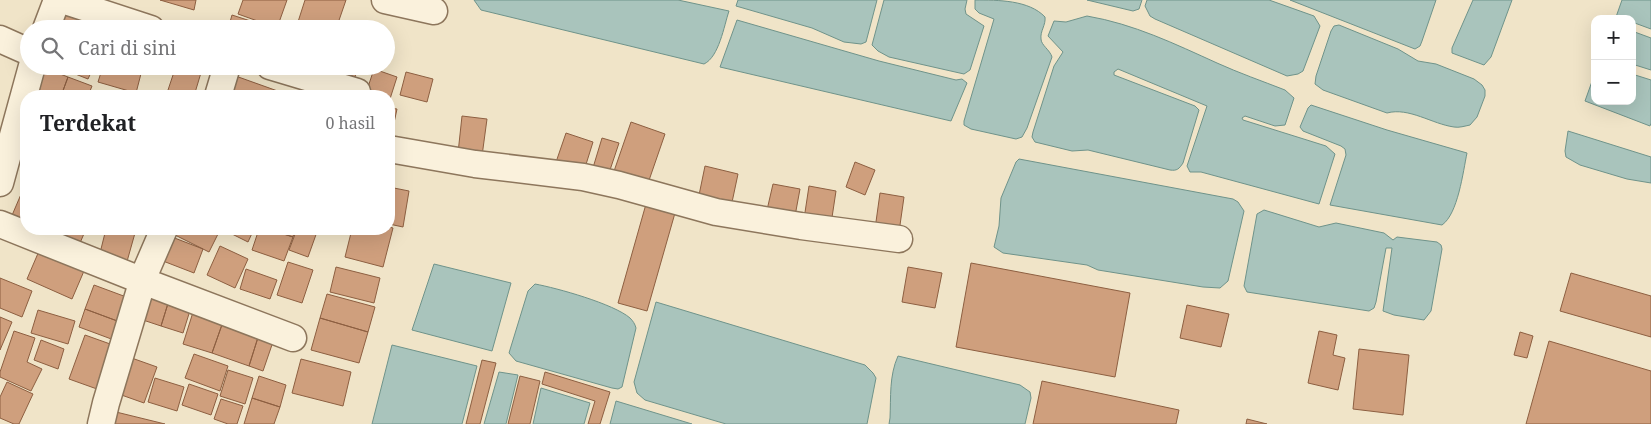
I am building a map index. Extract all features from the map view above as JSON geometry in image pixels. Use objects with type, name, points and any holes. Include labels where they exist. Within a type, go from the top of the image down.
[{"type":"street","points":[[49,20],[57,0]]},
{"type":"street","points":[[62,0],[123,20]]},
{"type":"street","points":[[386,0],[434,11]]},
{"type":"street","points":[[0,38],[20,48]]},
{"type":"street","points":[[25,90],[30,75]]},
{"type":"street","points":[[220,90],[225,75]]},
{"type":"street","points":[[300,75],[350,90]]},
{"type":"street","points":[[0,183],[20,110]]},
{"type":"street","points":[[395,151],[582,178],[619,185],[716,212],[899,239]]},
{"type":"street","points":[[0,224],[20,232]]},
{"type":"street","points":[[28,235],[293,338]]},
{"type":"street","points":[[101,424],[143,281],[162,235]]},
{"type":"water","points":[[474,0],[678,0],[729,11],[714,55],[704,64],[481,10]]},
{"type":"water","points":[[738,0],[877,0],[866,42],[861,44],[844,42],[812,28],[736,6]]},
{"type":"water","points":[[884,0],[967,0],[966,14],[984,26],[970,70],[964,74],[889,57],[878,51],[872,45]]},
{"type":"water","points":[[975,0],[1022,4],[1031,7],[1045,17],[1041,39],[1052,57],[1027,128],[1022,137],[1016,139],[971,129],[964,125],[994,19],[979,13],[975,9]]},
{"type":"water","points":[[1087,0],[1142,0],[1139,9],[1133,11]]},
{"type":"water","points":[[1147,0],[1269,0],[1314,16],[1320,26],[1303,71],[1287,76],[1155,19],[1150,16],[1145,6]]},
{"type":"water","points":[[1290,0],[1436,0],[1420,46],[1415,49]]},
{"type":"water","points":[[1473,0],[1512,0],[1491,57],[1484,65],[1452,53],[1452,48]]},
{"type":"water","points":[[1622,0],[1651,0],[1651,29],[1636,23],[1636,15],[1617,15]]},
{"type":"water","points":[[1087,16],[1121,24],[1154,35],[1285,90],[1294,98],[1285,125],[1275,126],[1245,116],[1242,118],[1243,120],[1326,146],[1335,154],[1319,204],[1201,172],[1190,172],[1187,166],[1207,106],[1118,69],[1114,72],[1114,75],[1195,106],[1199,110],[1183,163],[1179,168],[1170,170],[1088,150],[1072,151],[1035,142],[1032,137],[1033,132],[1054,66],[1063,52],[1048,36],[1054,21],[1066,22]]},
{"type":"water","points":[[737,20],[879,61],[956,80],[962,79],[967,83],[951,121],[720,67]]},
{"type":"water","points":[[1339,25],[1398,49],[1418,61],[1436,64],[1474,79],[1485,90],[1485,96],[1477,117],[1470,125],[1454,127],[1404,112],[1387,113],[1323,90],[1315,84],[1316,76],[1331,31],[1334,26]]},
{"type":"water","points":[[1636,32],[1651,38],[1651,70],[1636,65]]},
{"type":"water","points":[[1636,75],[1651,80],[1650,126],[1595,105],[1636,105]]},
{"type":"water","points":[[1591,84],[1591,103],[1585,101]]},
{"type":"water","points":[[1311,105],[1387,130],[1467,153],[1459,192],[1448,220],[1442,225],[1330,205],[1346,155],[1345,149],[1303,131],[1300,127]]},
{"type":"water","points":[[1568,131],[1651,157],[1651,183],[1627,179],[1580,165],[1566,157]]},
{"type":"water","points":[[1019,159],[1233,199],[1238,202],[1244,211],[1228,281],[1220,288],[1203,287],[1098,270],[1087,265],[1003,253],[994,247],[999,226],[1001,198]]},
{"type":"water","points":[[1264,210],[1319,227],[1336,223],[1384,233],[1393,240],[1397,237],[1437,242],[1441,245],[1442,249],[1431,311],[1424,320],[1394,315],[1383,311],[1392,248],[1386,248],[1376,302],[1374,308],[1369,311],[1247,292],[1244,286],[1257,214]]},
{"type":"water","points":[[434,264],[511,283],[492,351],[412,330]]},
{"type":"water","points":[[535,284],[599,302],[612,307],[632,320],[636,328],[622,387],[618,389],[612,388],[516,361],[509,353],[528,291]]},
{"type":"water","points":[[656,302],[865,365],[876,378],[867,424],[726,424],[645,400],[637,393],[634,382]]},
{"type":"water","points":[[392,345],[477,366],[462,424],[372,424]]},
{"type":"water","points":[[898,356],[1020,385],[1030,392],[1031,398],[1025,424],[889,424],[892,379]]},
{"type":"water","points":[[499,372],[518,375],[506,424],[484,424]]},
{"type":"water","points":[[541,388],[590,403],[584,424],[533,424]]},
{"type":"water","points":[[616,401],[692,424],[610,424]]},
{"type":"building","points":[[160,0],[196,0],[194,10]]},
{"type":"building","points":[[243,0],[287,0],[280,20],[255,20],[238,14]]},
{"type":"building","points":[[305,0],[346,0],[339,20],[299,20]]},
{"type":"building","points":[[64,11],[86,20],[60,20]]},
{"type":"building","points":[[232,15],[248,20],[231,20]]},
{"type":"building","points":[[406,72],[433,79],[427,102],[400,95]]},
{"type":"building","points":[[35,75],[63,75],[68,77],[63,90],[38,90],[29,87]]},
{"type":"building","points":[[78,75],[90,75],[88,79]]},
{"type":"building","points":[[100,75],[141,75],[137,90],[126,90],[98,82]]},
{"type":"building","points":[[173,75],[200,75],[196,90],[168,90]]},
{"type":"building","points":[[230,75],[233,75],[275,90],[224,90]]},
{"type":"building","points":[[372,75],[391,75],[397,77],[393,90],[367,90]]},
{"type":"building","points":[[68,77],[92,86],[90,90],[63,90]]},
{"type":"building","points":[[462,116],[487,119],[482,156],[458,153]]},
{"type":"building","points":[[631,122],[665,134],[646,189],[612,177]]},
{"type":"building","points":[[566,133],[593,142],[583,174],[555,165]]},
{"type":"building","points":[[20,137],[20,162],[8,158]]},
{"type":"building","points":[[602,138],[619,143],[608,176],[592,171]]},
{"type":"building","points":[[855,162],[875,170],[865,195],[846,187]]},
{"type":"building","points":[[705,166],[738,174],[731,207],[698,200]]},
{"type":"building","points":[[773,184],[800,189],[795,216],[767,210]]},
{"type":"building","points":[[809,186],[836,191],[831,224],[804,219]]},
{"type":"building","points":[[395,188],[409,191],[403,227],[395,225]]},
{"type":"building","points":[[880,193],[904,197],[899,232],[875,229]]},
{"type":"building","points":[[20,197],[20,224],[10,220]]},
{"type":"building","points":[[646,204],[675,213],[647,311],[618,303]]},
{"type":"building","points":[[47,235],[57,235],[55,240]]},
{"type":"building","points":[[57,235],[83,235],[77,250],[55,240]]},
{"type":"building","points":[[104,235],[134,235],[126,265],[99,257]]},
{"type":"building","points":[[175,235],[218,235],[209,252]]},
{"type":"building","points":[[234,235],[251,235],[248,242]]},
{"type":"building","points":[[257,235],[287,235],[293,237],[284,261],[252,250]]},
{"type":"building","points":[[295,235],[316,235],[308,257],[289,250]]},
{"type":"building","points":[[350,235],[391,235],[383,267],[345,257]]},
{"type":"building","points":[[172,237],[203,249],[194,273],[163,261]]},
{"type":"building","points":[[220,246],[248,259],[235,288],[207,275]]},
{"type":"building","points":[[39,251],[84,271],[72,299],[27,279]]},
{"type":"building","points":[[288,262],[313,270],[302,303],[277,295]]},
{"type":"building","points":[[971,263],[1130,293],[1115,377],[956,347]]},
{"type":"building","points":[[336,267],[380,278],[374,303],[330,292]]},
{"type":"building","points":[[908,267],[942,273],[935,308],[902,302]]},
{"type":"building","points":[[246,269],[277,280],[270,299],[240,289]]},
{"type":"building","points":[[1571,273],[1651,296],[1651,337],[1560,311]]},
{"type":"building","points":[[0,278],[32,291],[22,317],[0,308]]},
{"type":"building","points":[[94,285],[129,298],[120,322],[85,309]]},
{"type":"building","points":[[144,288],[170,297],[161,326],[134,317]]},
{"type":"building","points":[[327,294],[375,307],[368,332],[320,318]]},
{"type":"building","points":[[170,297],[192,304],[183,333],[161,326]]},
{"type":"building","points":[[1187,305],[1229,314],[1221,347],[1180,338]]},
{"type":"building","points":[[85,309],[120,322],[114,340],[79,327]]},
{"type":"building","points":[[194,309],[224,319],[212,353],[183,344]]},
{"type":"building","points":[[38,310],[75,321],[68,344],[31,333]]},
{"type":"building","points":[[0,317],[12,322],[0,350]]},
{"type":"building","points":[[320,318],[368,332],[359,363],[311,350]]},
{"type":"building","points":[[224,319],[260,331],[249,366],[212,353]]},
{"type":"building","points":[[14,331],[35,338],[27,362],[42,369],[31,391],[0,377]]},
{"type":"building","points":[[260,331],[275,336],[263,371],[249,366]]},
{"type":"building","points":[[1319,331],[1337,335],[1333,355],[1345,358],[1338,390],[1308,383]]},
{"type":"building","points":[[1520,332],[1533,336],[1527,358],[1514,355]]},
{"type":"building","points":[[85,335],[113,345],[97,389],[69,379]]},
{"type":"building","points":[[41,340],[64,349],[58,369],[34,360]]},
{"type":"building","points":[[1549,341],[1651,371],[1651,424],[1526,424]]},
{"type":"building","points":[[1359,349],[1409,355],[1403,415],[1353,409]]},
{"type":"building","points":[[194,354],[228,366],[220,391],[185,378]]},
{"type":"building","points":[[126,356],[157,367],[144,403],[113,392]]},
{"type":"building","points":[[301,359],[351,372],[343,406],[292,393]]},
{"type":"building","points":[[482,360],[496,363],[480,424],[466,424]]},
{"type":"building","points":[[228,370],[253,378],[245,404],[220,396]]},
{"type":"building","points":[[545,372],[610,392],[600,424],[588,424],[595,401],[542,384]]},
{"type":"building","points":[[259,376],[286,385],[280,407],[252,398]]},
{"type":"building","points":[[520,376],[540,381],[530,424],[508,424]]},
{"type":"building","points":[[155,378],[184,387],[177,411],[148,402]]},
{"type":"building","points":[[1042,381],[1179,410],[1176,424],[1033,424]]},
{"type":"building","points":[[7,382],[33,394],[19,424],[14,424],[0,418],[0,397]]},
{"type":"building","points":[[189,384],[218,394],[211,415],[182,405]]},
{"type":"building","points":[[252,398],[280,407],[274,424],[244,424]]},
{"type":"building","points":[[221,399],[243,406],[237,424],[228,424],[214,419]]},
{"type":"building","points":[[112,411],[165,424],[109,424]]},
{"type":"building","points":[[1247,419],[1267,424],[1246,424]]}]
